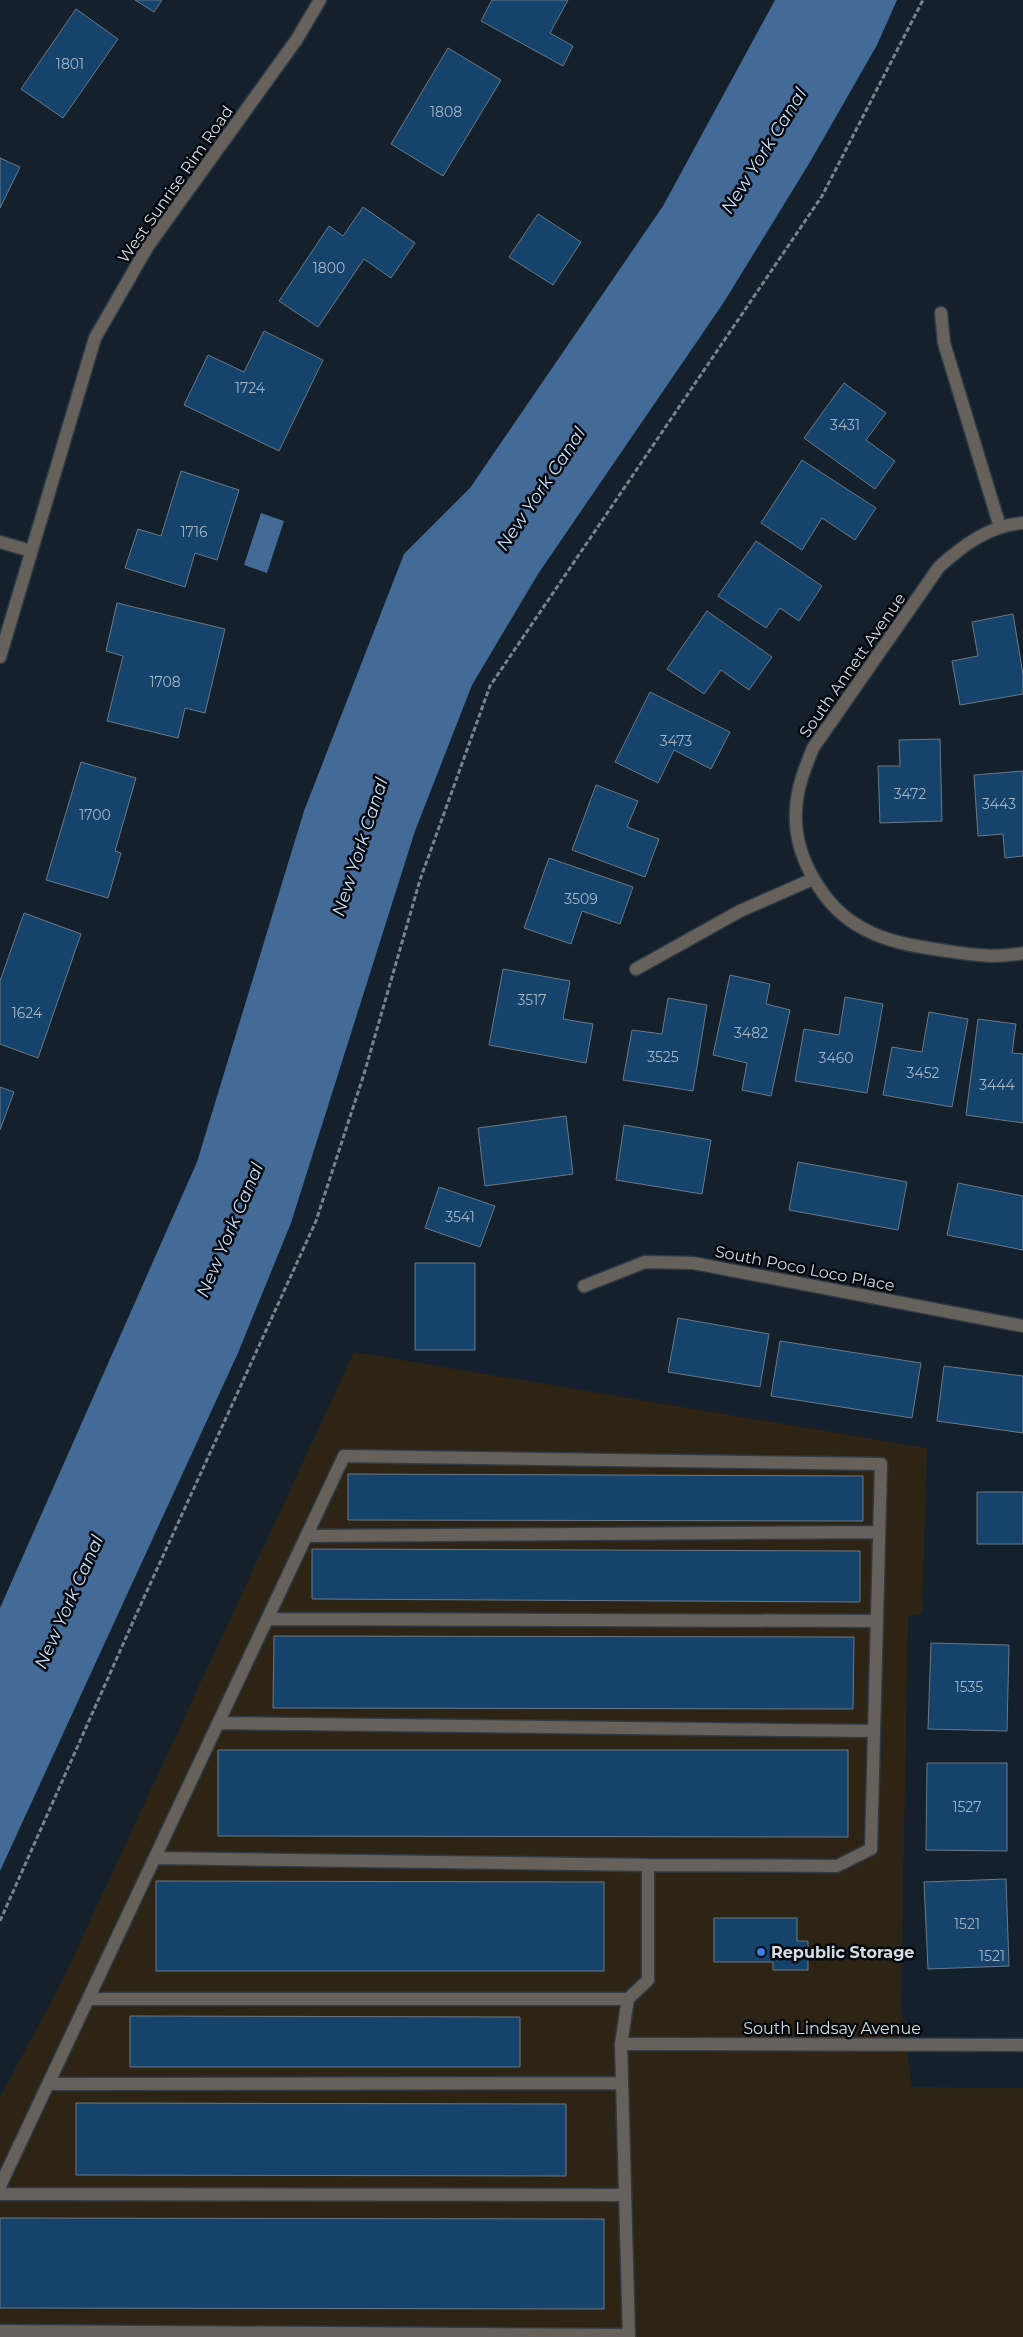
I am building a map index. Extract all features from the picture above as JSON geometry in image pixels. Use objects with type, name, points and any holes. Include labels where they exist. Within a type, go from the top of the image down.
[{"type":"street","name":"West Sunrise Rim Road","points":[[0,657],[95,338],[148,246],[297,39],[320,0]]},
{"type":"street","points":[[941,314],[944,343],[1000,527]]},
{"type":"street","name":"South Annett Avenue","points":[[1023,523],[1000,527],[962,546],[939,567],[813,748],[801,776],[796,811],[800,847],[813,879],[824,895],[850,921],[864,930],[902,944],[987,957],[1023,953]]},
{"type":"street","points":[[0,542],[31,551]]},
{"type":"street","points":[[636,969],[740,911],[813,879]]},
{"type":"street","name":"South Poco Loco Place","points":[[584,1286],[646,1262],[693,1263],[1023,1326]]},
{"type":"street","points":[[0,2186],[154,1858],[344,1456],[881,1464],[871,1848],[837,1866],[154,1858]]},
{"type":"street","points":[[306,1536],[879,1532]]},
{"type":"street","points":[[267,1619],[877,1622]]},
{"type":"street","points":[[218,1723],[874,1732]]},
{"type":"street","points":[[0,2331],[628,2336],[621,2044],[628,1999],[648,1980],[648,1865]]},
{"type":"street","points":[[88,1999],[628,1999]]},
{"type":"street","name":"South Lindsay Avenue","points":[[621,2044],[1023,2045]]},
{"type":"street","points":[[48,2084],[622,2083]]},
{"type":"street","points":[[0,2194],[625,2195]]},
{"type":"path","points":[[0,1921],[136,1615],[316,1221],[364,1074],[420,880],[490,686],[822,196],[923,0]]},
{"type":"shaded area","points":[[354,1352],[927,1448],[922,1614],[908,1616],[901,2007],[912,2087],[1023,2088],[1023,2337],[0,2337],[0,2097],[61,1983]]},
{"type":"water","name":"New York Canal","points":[[775,0],[897,0],[877,45],[810,162],[724,302],[538,574],[472,685],[415,831],[291,1223],[238,1353],[0,1871],[0,1608],[197,1162],[304,811],[404,554],[470,488],[663,206]]},
{"type":"water","points":[[261,513],[284,521],[267,573],[244,565]]},
{"type":"building","points":[[135,0],[162,0],[154,12]]},
{"type":"building","points":[[492,0],[568,0],[550,33],[573,46],[563,66],[481,21]]},
{"type":"building","points":[[76,9],[118,39],[63,118],[21,89]]},
{"type":"building","points":[[448,48],[501,80],[443,176],[391,144]]},
{"type":"building","points":[[0,158],[20,167],[0,208]]},
{"type":"building","points":[[363,207],[415,243],[391,278],[364,259],[318,327],[279,301],[329,226],[343,236]]},
{"type":"building","points":[[538,214],[581,242],[553,285],[509,257]]},
{"type":"building","points":[[264,331],[323,360],[279,451],[184,405],[208,355],[244,372]]},
{"type":"building","points":[[844,383],[886,413],[866,440],[895,461],[875,489],[804,438]]},
{"type":"building","points":[[802,460],[876,508],[855,540],[822,518],[802,550],[761,523]]},
{"type":"building","points":[[181,471],[239,490],[217,560],[195,553],[185,587],[125,568],[138,529],[161,536]]},
{"type":"building","points":[[756,541],[822,586],[799,621],[780,608],[766,628],[718,596]]},
{"type":"building","points":[[117,603],[225,629],[205,713],[185,708],[178,738],[107,721],[123,656],[106,651]]},
{"type":"building","points":[[707,611],[772,657],[749,690],[721,670],[704,694],[667,669]]},
{"type":"building","points":[[1013,614],[1023,675],[1023,694],[960,705],[952,661],[978,656],[972,622]]},
{"type":"building","points":[[650,692],[730,732],[711,769],[674,750],[658,783],[615,762]]},
{"type":"building","points":[[940,739],[942,821],[880,823],[878,766],[900,766],[899,740]]},
{"type":"building","points":[[81,762],[136,778],[115,851],[121,853],[108,898],[46,880]]},
{"type":"building","points":[[1023,771],[1023,856],[1005,858],[1003,834],[978,836],[974,775]]},
{"type":"building","points":[[596,785],[638,801],[627,827],[659,839],[645,877],[572,850]]},
{"type":"building","points":[[549,858],[633,887],[620,924],[582,911],[571,944],[524,928]]},
{"type":"building","points":[[24,913],[81,934],[38,1058],[0,1044],[0,981]]},
{"type":"building","points":[[503,969],[570,981],[563,1019],[593,1024],[586,1063],[489,1045]]},
{"type":"building","points":[[730,975],[770,984],[766,1004],[790,1010],[771,1096],[742,1090],[747,1063],[713,1055]]},
{"type":"building","points":[[845,997],[883,1004],[867,1093],[795,1081],[804,1029],[839,1035]]},
{"type":"building","points":[[668,998],[707,1005],[693,1091],[623,1080],[632,1030],[662,1034]]},
{"type":"building","points":[[929,1012],[968,1019],[952,1107],[883,1095],[892,1047],[922,1052]]},
{"type":"building","points":[[978,1019],[1016,1024],[1012,1053],[1023,1054],[1023,1123],[966,1115]]},
{"type":"building","points":[[0,1087],[14,1092],[0,1130]]},
{"type":"building","points":[[566,1116],[573,1174],[485,1186],[478,1128]]},
{"type":"building","points":[[624,1125],[711,1140],[702,1194],[616,1180]]},
{"type":"building","points":[[798,1162],[907,1182],[898,1230],[789,1210]]},
{"type":"building","points":[[958,1183],[1023,1196],[1023,1250],[947,1235]]},
{"type":"building","points":[[439,1187],[495,1206],[480,1247],[425,1228]]},
{"type":"building","points":[[415,1263],[475,1263],[475,1350],[415,1350]]},
{"type":"building","points":[[678,1318],[769,1334],[760,1387],[668,1372]]},
{"type":"building","points":[[780,1341],[921,1363],[912,1418],[771,1396]]},
{"type":"building","points":[[944,1366],[1023,1376],[1023,1433],[937,1421]]},
{"type":"building","points":[[348,1474],[863,1476],[863,1521],[348,1520]]},
{"type":"building","points":[[977,1492],[1023,1492],[1023,1544],[977,1544]]},
{"type":"building","points":[[312,1549],[860,1551],[860,1602],[312,1599]]},
{"type":"building","points":[[274,1636],[854,1637],[853,1709],[273,1708]]},
{"type":"building","points":[[931,1643],[1009,1645],[1007,1731],[928,1729]]},
{"type":"building","points":[[218,1750],[848,1750],[848,1837],[218,1836]]},
{"type":"building","points":[[927,1763],[1007,1763],[1007,1851],[926,1850]]},
{"type":"building","points":[[1006,1879],[1009,1966],[928,1969],[924,1882]]},
{"type":"building","points":[[156,1881],[604,1882],[604,1971],[156,1971]]},
{"type":"building","name":"Republic Storage","points":[[714,1918],[797,1918],[797,1941],[808,1941],[808,1970],[773,1970],[773,1962],[714,1962]]},
{"type":"building","points":[[130,2016],[520,2017],[520,2067],[130,2067]]},
{"type":"building","points":[[76,2103],[566,2104],[566,2176],[76,2175]]},
{"type":"building","points":[[0,2218],[604,2219],[604,2309],[0,2308]]},
{"type":"place","name":"Republic Storage","points":[[761,1952]]}]
